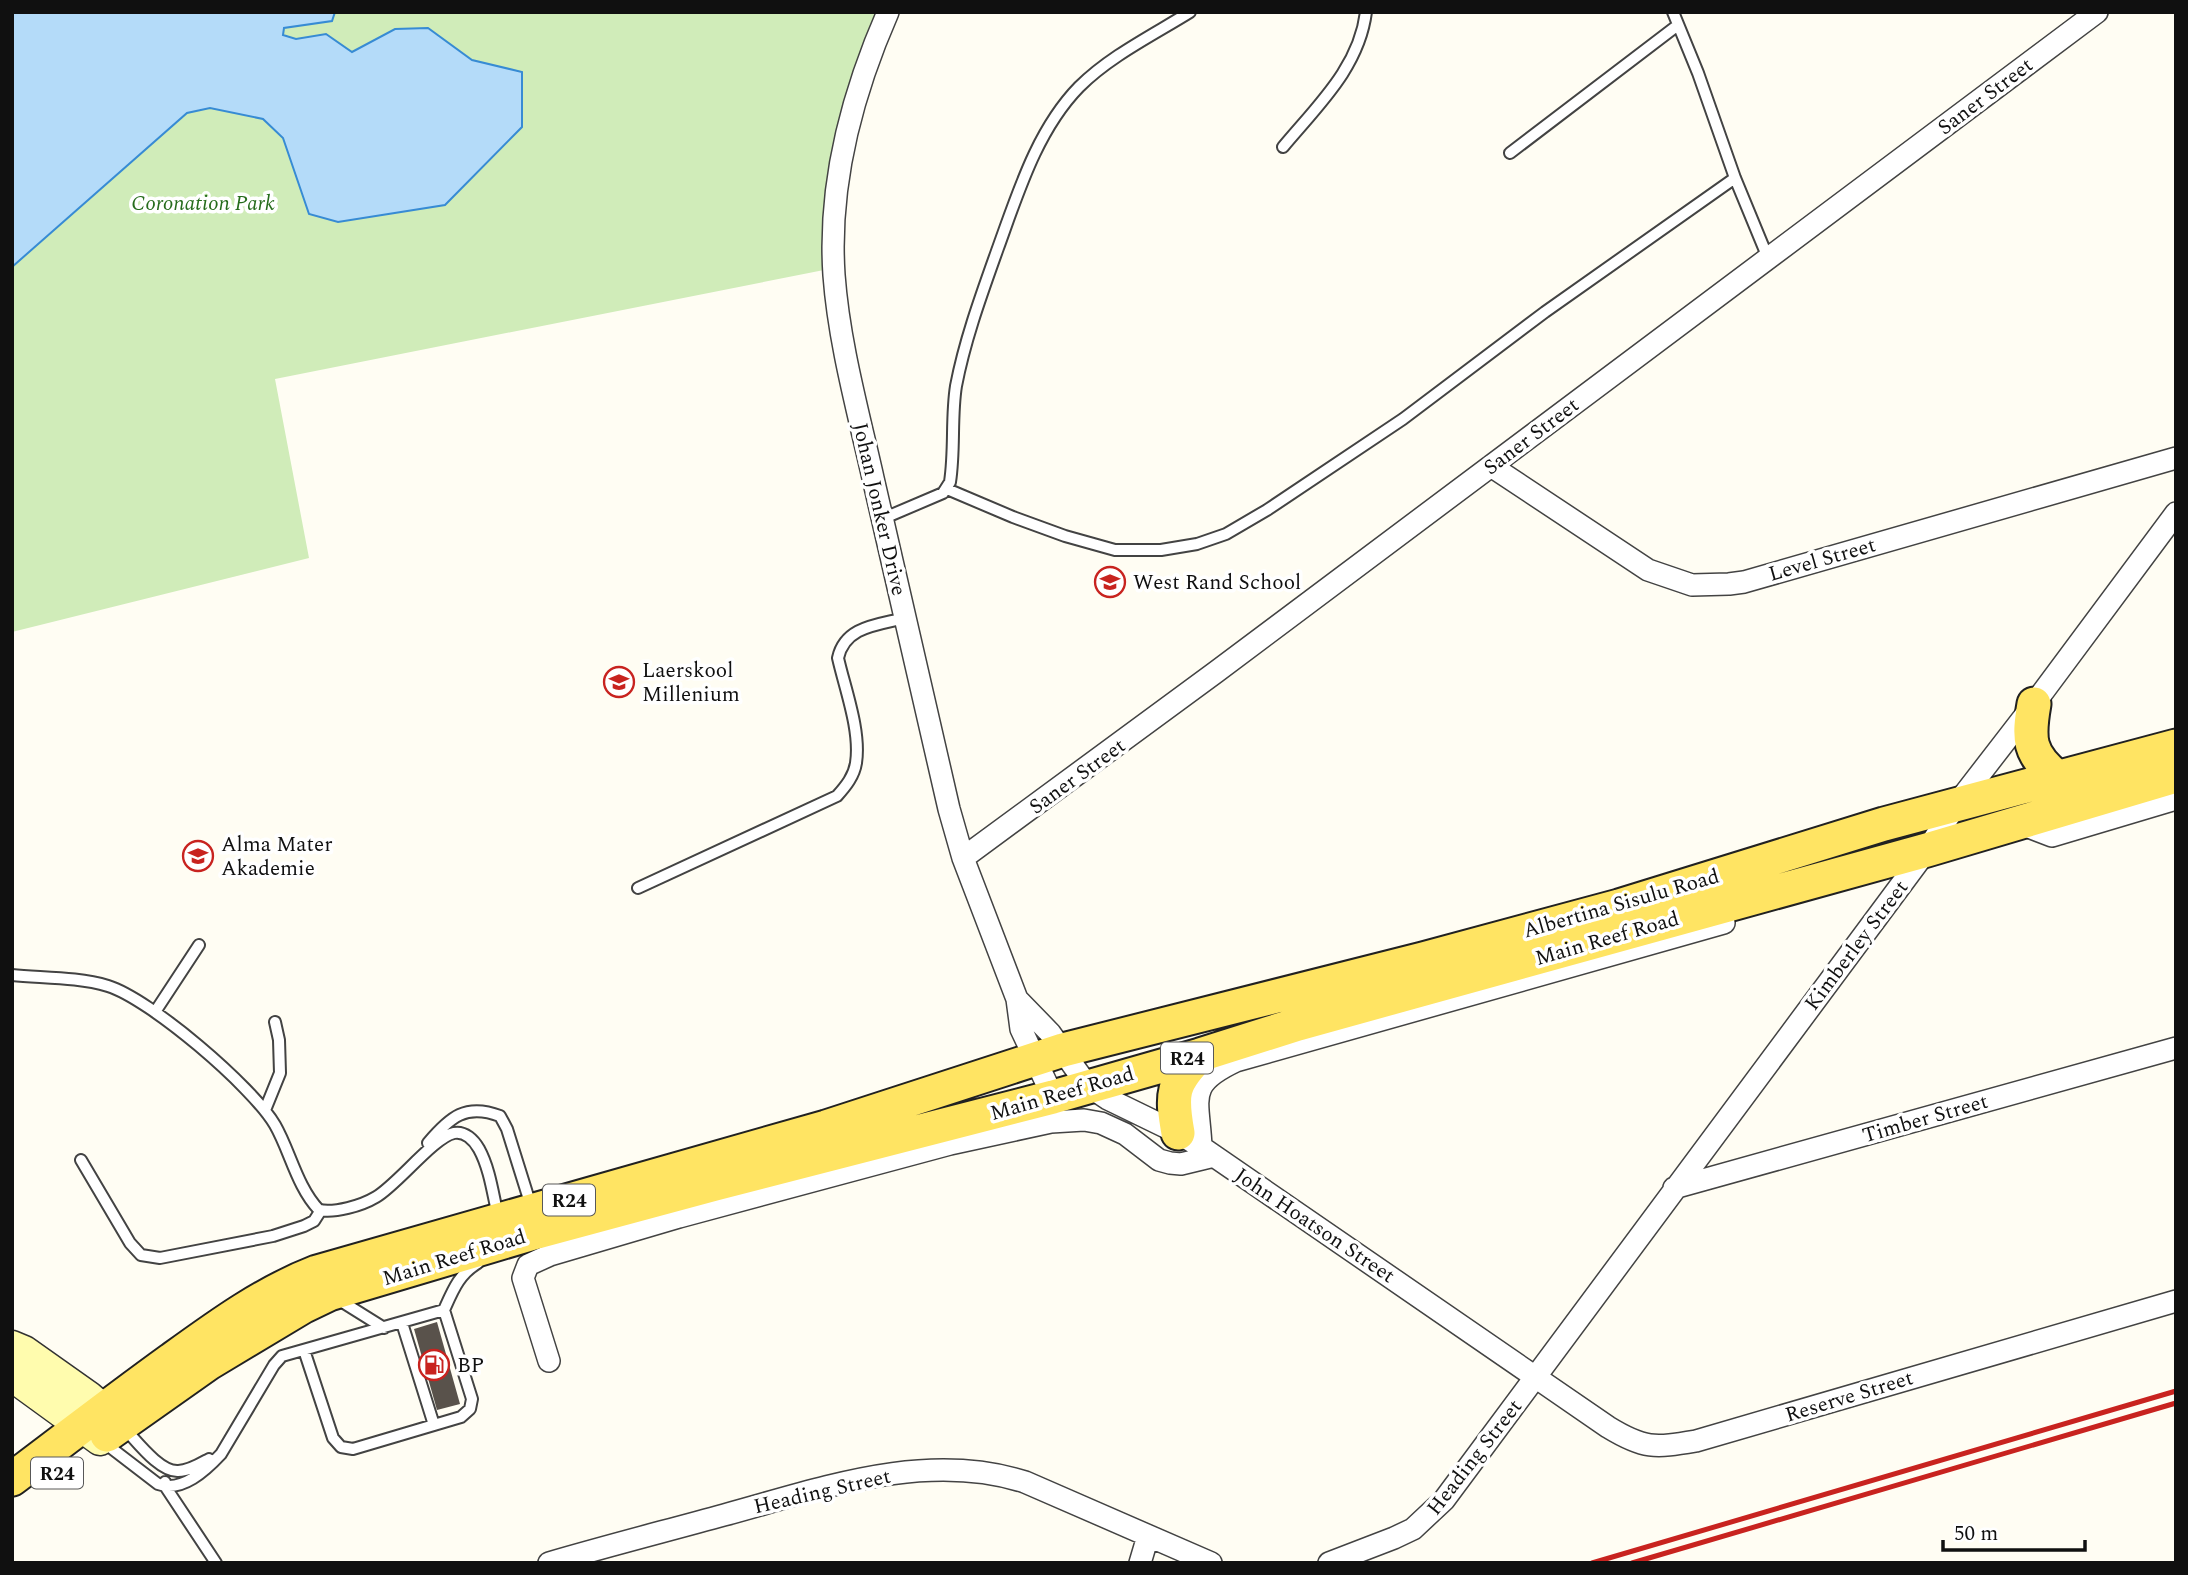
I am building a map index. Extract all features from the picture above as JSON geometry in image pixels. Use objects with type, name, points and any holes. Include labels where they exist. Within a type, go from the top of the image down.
[{"type":"main road","points":[[2034,704],[2030,728],[2034,749],[2043,765],[2057,777]]},
{"type":"main road","name":"Albertina Sisulu Road","points":[[1049,1055],[1423,960],[1606,910],[1884,824],[2176,746]]},
{"type":"main road","name":"Main Reef Road","points":[[101,1425],[229,1317],[281,1287],[317,1272],[498,1219],[535,1222],[742,1177],[1053,1097],[1298,1024],[1927,850],[2176,776]]},
{"type":"main road","name":"Main Reef Road","points":[[101,1425],[329,1294],[691,1164],[826,1127],[1049,1055]]},
{"type":"main road","points":[[1197,1145],[1175,1114],[1175,1091],[1184,1071],[1200,1055]]},
{"type":"main road","points":[[12,1346],[24,1351],[89,1397],[101,1425]]},
{"type":"main road","points":[[12,1376],[101,1425]]},
{"type":"main road","name":"R24","points":[[12,1479],[101,1425]]},
{"type":"main road","name":"R24","points":[[12,1504],[71,1464],[101,1425]]},
{"type":"street","name":"Johan Jonker Drive","points":[[888,12],[854,105],[843,153],[834,231],[834,275],[841,323],[949,808],[963,858],[1017,999],[1049,1055],[1053,1097]]},
{"type":"street","name":"Saner Street","points":[[963,858],[1102,758],[2098,12]]},
{"type":"street","name":"Level Street","points":[[1492,466],[1634,562],[1662,576],[1702,585],[1744,582],[2176,458]]},
{"type":"street","name":"Kimberley Street","points":[[1535,1377],[1927,850],[1956,804],[2176,513]]},
{"type":"street","points":[[2016,822],[2052,836],[2176,799]]},
{"type":"street","points":[[549,1361],[523,1279],[528,1265],[550,1255],[679,1217],[950,1144],[1051,1122],[1084,1120],[1101,1123],[1125,1134],[1159,1160],[1181,1164],[1197,1145],[1198,1094],[1202,1084],[1208,1075],[1236,1061],[1752,915],[1769,906],[1780,890]]},
{"type":"street","name":"Johan Jonker Drive","points":[[1017,999],[1021,1029],[1087,1085]]},
{"type":"street","name":"Timber Street","points":[[1674,1188],[2176,1048]]},
{"type":"street","name":"John Hoatson Street","points":[[1087,1085],[1108,1099],[1197,1145],[1535,1377]]},
{"type":"street","name":"Reserve Street","points":[[1535,1377],[1629,1440],[1651,1447],[1668,1446],[1778,1418],[2176,1301]]},
{"type":"street","name":"Heading Street","points":[[1329,1563],[1394,1538],[1413,1529],[1423,1520],[1444,1500],[1535,1377]]},
{"type":"street","name":"Heading Street","points":[[550,1563],[836,1484],[889,1473],[951,1471],[996,1474],[1025,1482],[1211,1563]]},
{"type":"street","points":[[1140,1563],[1148,1536]]},
{"type":"lane","points":[[883,519],[947,489],[951,475],[956,388],[965,346],[1013,209],[1044,137],[1060,110],[1080,86],[1103,67],[1190,12]]},
{"type":"lane","points":[[1283,147],[1339,81],[1362,35],[1366,12]]},
{"type":"lane","points":[[1673,12],[1768,258]]},
{"type":"lane","points":[[1510,152],[1678,26]]},
{"type":"lane","points":[[947,489],[1065,536],[1115,550],[1161,550],[1197,544],[1226,534],[1267,510],[1403,419],[1545,312],[1735,178]]},
{"type":"lane","points":[[638,888],[837,796],[849,783],[856,764],[856,738],[838,658],[841,647],[860,629],[905,618]]},
{"type":"lane","points":[[155,1012],[199,945]]},
{"type":"lane","points":[[12,975],[107,986],[138,1000],[155,1012],[234,1078],[265,1110],[279,1133],[308,1195],[321,1210],[373,1199],[395,1183],[447,1135],[458,1133],[467,1136],[478,1147],[498,1219]]},
{"type":"lane","points":[[265,1110],[280,1073],[279,1041],[275,1022]]},
{"type":"lane","points":[[304,1350],[333,1438],[341,1447],[353,1449],[461,1417],[470,1409],[472,1399],[444,1310],[455,1284],[467,1269],[535,1222],[507,1129],[497,1115],[475,1110],[457,1115],[431,1139],[415,1163]]},
{"type":"lane","points":[[81,1160],[130,1243],[141,1255],[160,1258],[273,1236],[314,1221],[321,1210]]},
{"type":"lane","points":[[329,1294],[384,1328]]},
{"type":"lane","points":[[101,1425],[158,1484],[173,1486],[185,1483],[221,1454],[274,1365],[285,1355],[444,1310]]},
{"type":"lane","points":[[402,1323],[422,1374],[434,1425]]},
{"type":"lane","points":[[449,1366],[461,1362]]},
{"type":"lane","points":[[101,1425],[167,1469],[184,1470],[221,1454]]},
{"type":"lane","points":[[167,1469],[164,1486],[216,1563]]},
{"type":"green space","name":"Coronation Park","points":[[12,12],[878,12],[829,269],[275,379],[309,558],[12,632]]},
{"type":"water","points":[[12,12],[335,12],[332,21],[284,28],[283,35],[296,39],[326,34],[352,52],[395,29],[428,28],[472,60],[522,72],[522,127],[445,205],[338,222],[309,214],[283,138],[263,119],[210,108],[187,113],[12,267]]},
{"type":"building","points":[[437,1322],[460,1404],[437,1410],[414,1329]]},
{"type":"railway","points":[[1592,1563],[2176,1391]]},
{"type":"railway","points":[[1632,1563],[2176,1403]]},
{"type":"place","name":"West Rand School","points":[[1110,582]]},
{"type":"place","name":"Laerskool Millenium","points":[[619,682]]},
{"type":"place","name":"Alma Mater Akademie","points":[[198,856]]},
{"type":"place","name":"BP","points":[[434,1365]]}]
